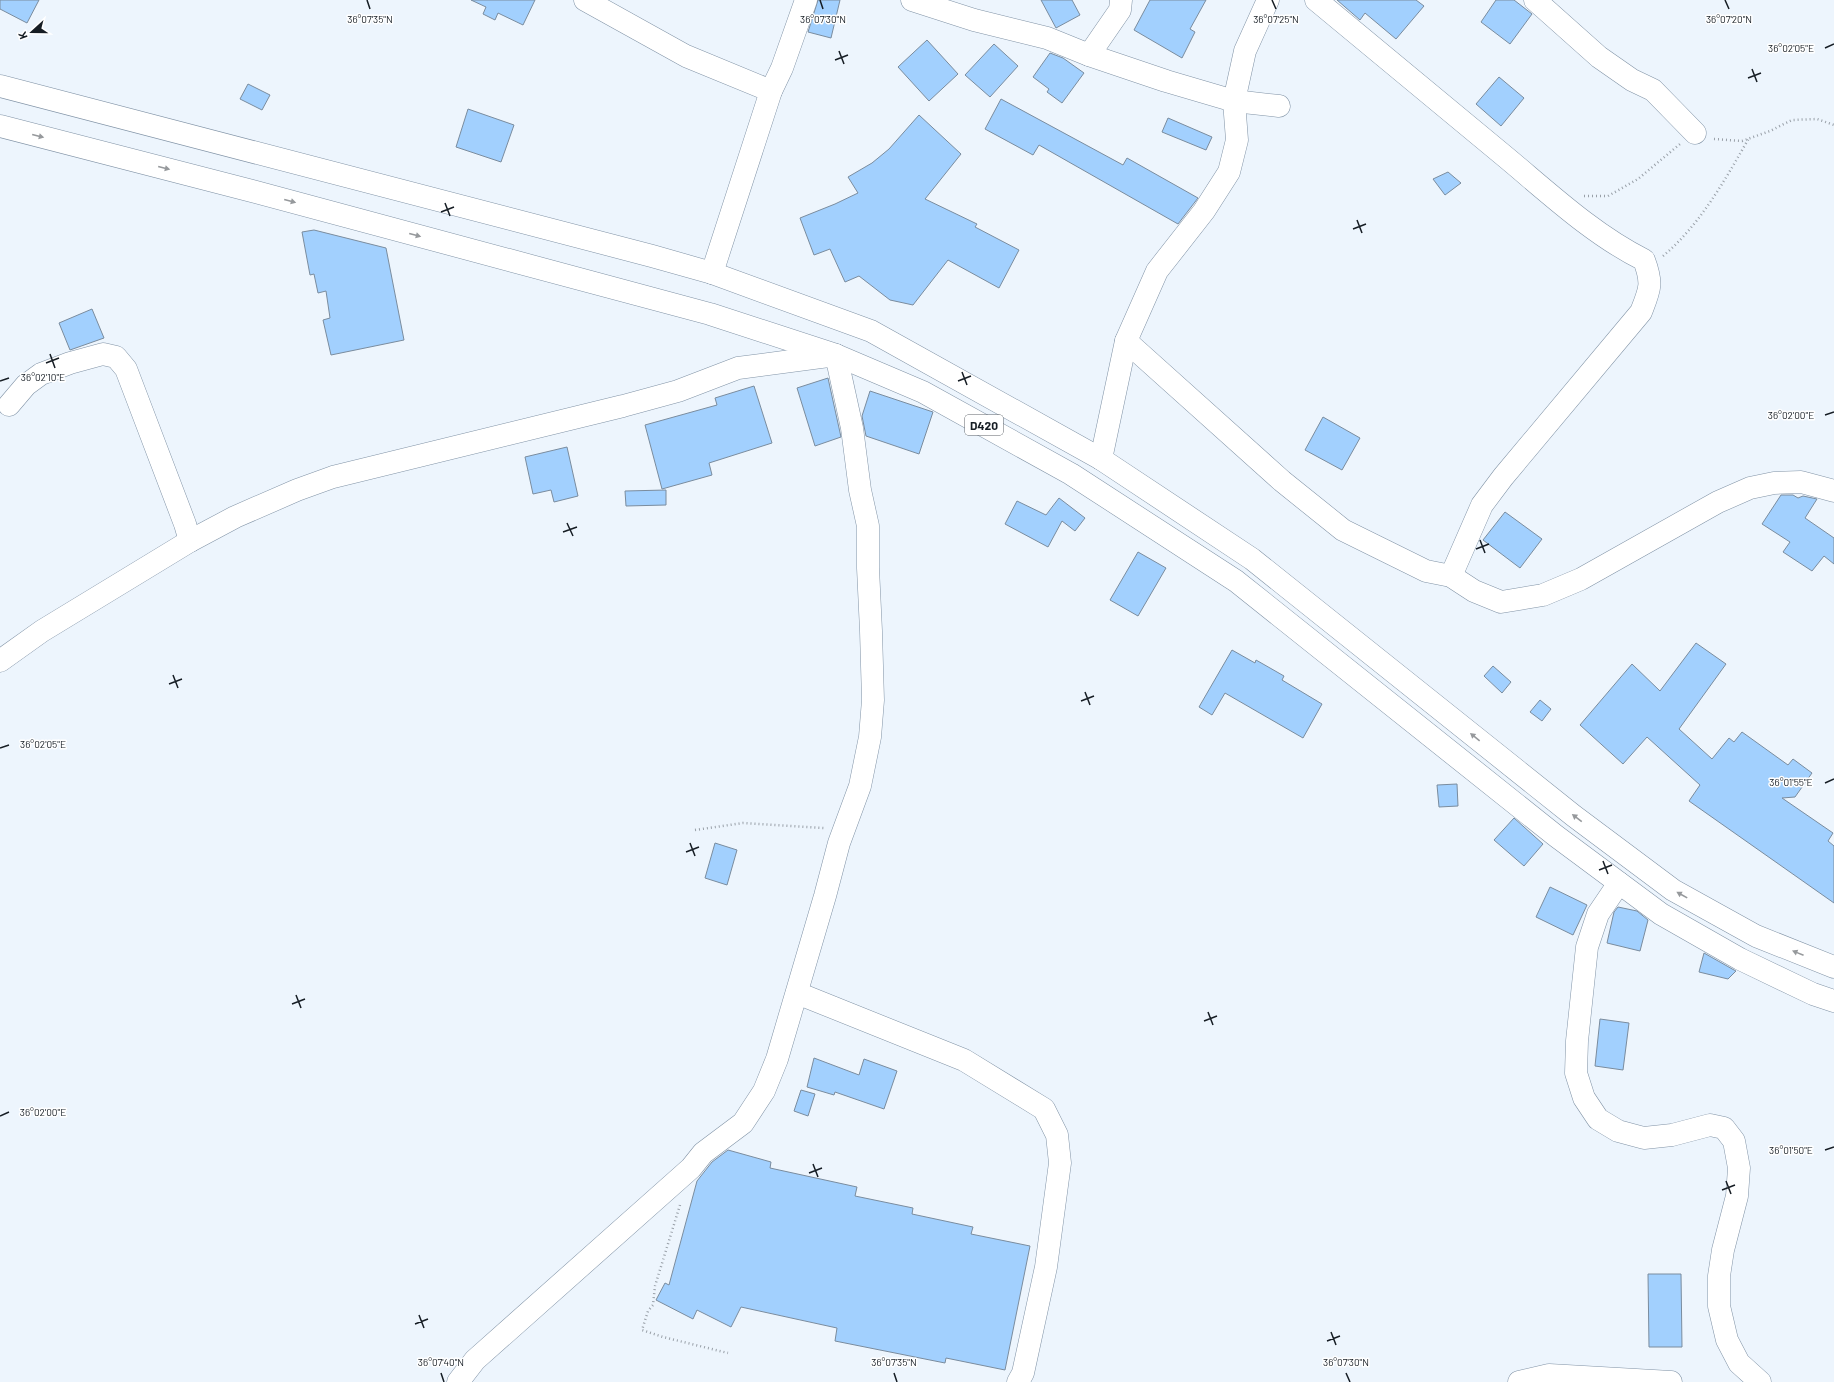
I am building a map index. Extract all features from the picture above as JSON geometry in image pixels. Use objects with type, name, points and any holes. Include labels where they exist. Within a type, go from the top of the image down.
[{"type":"main road","points":[[585,0],[686,56],[771,91]]},
{"type":"main road","points":[[712,272],[771,91],[782,68],[806,0]]},
{"type":"main road","points":[[912,0],[974,20],[1047,38],[1089,55],[1166,81],[1234,100],[1279,106]]},
{"type":"main road","points":[[1089,55],[1120,10],[1121,0]]},
{"type":"main road","points":[[1101,459],[1126,341],[1157,271],[1204,210],[1229,172],[1238,140],[1234,100],[1245,51],[1268,0]]},
{"type":"main road","points":[[1316,0],[1548,194],[1629,253],[1644,260],[1648,270],[1651,288],[1641,312],[1507,471],[1482,505],[1451,576]]},
{"type":"main road","points":[[1535,0],[1599,57],[1632,80],[1653,90],[1695,133]]},
{"type":"main road","name":"D420","points":[[0,86],[712,272],[871,331],[1101,459],[1252,559],[1574,816],[1673,890],[1756,936],[1834,967]]},
{"type":"main road","name":"D420","points":[[0,126],[252,191],[710,314],[836,355],[923,392],[1071,474],[1236,581],[1556,836],[1661,914],[1740,959],[1812,994],[1834,1001]]},
{"type":"main road","points":[[1126,341],[1282,481],[1342,530],[1426,571],[1451,576],[1474,591],[1501,602],[1543,595],[1581,579],[1718,502],[1750,488],[1774,483],[1801,482],[1834,491]]},
{"type":"main road","points":[[9,405],[26,385],[41,374],[103,354],[116,357],[126,369],[185,524],[190,542]]},
{"type":"main road","points":[[0,661],[42,631],[190,542],[235,517],[297,490],[333,477],[623,406],[678,391],[738,368],[836,355],[852,428],[860,490],[868,526],[868,568],[872,647],[870,737],[860,786],[844,828],[775,1066],[764,1091],[743,1123],[703,1152],[692,1168],[475,1360],[458,1382]]},
{"type":"main road","points":[[1619,883],[1598,914],[1587,947],[1577,1041],[1576,1073],[1584,1098],[1598,1119],[1618,1131],[1644,1138],[1672,1135],[1710,1125],[1724,1128],[1734,1141],[1739,1168],[1737,1196],[1723,1250],[1719,1276],[1719,1306],[1727,1340],[1739,1363],[1760,1382]]},
{"type":"main road","points":[[797,993],[964,1060],[1044,1109],[1058,1135],[1060,1163],[1046,1267],[1023,1373],[1018,1382]]},
{"type":"main road","points":[[1519,1382],[1549,1375],[1671,1382]]},
{"type":"path","points":[[1583,196],[1608,196],[1638,179],[1695,133],[1713,139],[1742,141],[1770,132],[1792,120],[1817,119],[1834,125]]},
{"type":"path","points":[[1648,270],[1671,249],[1702,212],[1727,176],[1749,138]]},
{"type":"path","points":[[695,830],[743,823],[844,828]]},
{"type":"path","points":[[682,1198],[655,1286],[653,1305],[648,1311],[642,1330],[663,1337],[728,1353]]},
{"type":"building","points":[[0,0],[39,0],[27,23],[0,9]]},
{"type":"building","points":[[471,0],[535,0],[523,25],[498,13],[495,20],[483,14],[486,7]]},
{"type":"building","points":[[818,0],[840,0],[831,38],[808,32]]},
{"type":"building","points":[[1041,0],[1072,0],[1080,15],[1056,28]]},
{"type":"building","points":[[1150,0],[1206,0],[1190,29],[1195,32],[1182,58],[1134,30]]},
{"type":"building","points":[[1337,0],[1416,0],[1424,6],[1396,39],[1365,13],[1360,20]]},
{"type":"building","points":[[1496,0],[1514,0],[1532,14],[1510,44],[1481,22]]},
{"type":"building","points":[[927,40],[958,74],[929,101],[898,67]]},
{"type":"building","points":[[994,44],[1018,66],[990,97],[965,75]]},
{"type":"building","points":[[1050,53],[1063,58],[1084,73],[1062,103],[1047,92],[1049,89],[1033,77]]},
{"type":"building","points":[[1499,77],[1524,98],[1501,126],[1476,104]]},
{"type":"building","points":[[248,84],[270,95],[262,110],[240,99]]},
{"type":"building","points":[[1001,99],[1123,165],[1127,158],[1198,198],[1178,224],[1039,145],[1033,155],[985,129]]},
{"type":"building","points":[[468,109],[514,125],[501,162],[456,147]]},
{"type":"building","points":[[919,115],[961,154],[925,199],[977,224],[975,227],[1019,250],[999,288],[948,260],[913,305],[890,300],[859,276],[845,282],[830,249],[814,255],[800,218],[858,193],[848,177],[872,163],[889,149]]},
{"type":"building","points":[[1168,118],[1212,137],[1206,150],[1162,132]]},
{"type":"building","points":[[1448,172],[1461,183],[1445,195],[1433,179]]},
{"type":"building","points":[[314,230],[386,248],[404,340],[331,355],[323,320],[330,318],[326,291],[318,293],[314,274],[310,275],[302,232]]},
{"type":"building","points":[[92,309],[104,338],[70,350],[59,323]]},
{"type":"building","points":[[828,378],[841,437],[815,446],[797,388]]},
{"type":"building","points":[[754,386],[772,443],[709,463],[712,475],[662,489],[645,425],[717,405],[715,398]]},
{"type":"building","points":[[870,391],[933,412],[919,454],[866,436],[862,416]]},
{"type":"building","points":[[1323,417],[1360,438],[1342,470],[1305,450]]},
{"type":"building","points":[[567,447],[578,496],[554,502],[551,490],[533,494],[525,457]]},
{"type":"building","points":[[666,490],[666,505],[626,506],[625,491]]},
{"type":"building","points":[[1781,495],[1793,495],[1798,498],[1803,496],[1817,499],[1805,518],[1834,538],[1834,564],[1824,556],[1812,571],[1783,552],[1790,542],[1762,524]]},
{"type":"building","points":[[1059,498],[1085,518],[1075,531],[1062,521],[1048,547],[1005,524],[1017,501],[1046,515]]},
{"type":"building","points":[[1505,512],[1542,539],[1520,568],[1483,540]]},
{"type":"building","points":[[1138,552],[1166,568],[1138,616],[1110,600]]},
{"type":"building","points":[[1696,643],[1726,664],[1679,729],[1712,759],[1729,738],[1734,742],[1742,732],[1788,765],[1793,759],[1812,773],[1795,797],[1782,798],[1833,833],[1828,841],[1834,846],[1834,903],[1689,801],[1700,785],[1647,737],[1623,764],[1580,725],[1632,664],[1660,691]]},
{"type":"building","points":[[1232,650],[1255,663],[1256,660],[1284,676],[1282,680],[1322,704],[1303,738],[1225,693],[1212,715],[1199,707]]},
{"type":"building","points":[[1493,666],[1511,682],[1502,693],[1484,676]]},
{"type":"building","points":[[1540,700],[1551,709],[1542,721],[1530,712]]},
{"type":"building","points":[[1457,784],[1458,806],[1439,807],[1437,785]]},
{"type":"building","points":[[1514,818],[1543,844],[1524,866],[1494,840]]},
{"type":"building","points":[[715,843],[737,850],[727,885],[705,878]]},
{"type":"building","points":[[1550,887],[1587,905],[1573,935],[1536,917]]},
{"type":"building","points":[[1618,907],[1637,911],[1648,920],[1640,951],[1607,943],[1614,912]]},
{"type":"building","points":[[1704,953],[1736,971],[1728,979],[1699,972]]},
{"type":"building","points":[[1600,1019],[1629,1023],[1623,1070],[1595,1066]]},
{"type":"building","points":[[814,1058],[859,1075],[864,1059],[897,1071],[884,1109],[835,1092],[834,1095],[807,1087]]},
{"type":"building","points":[[801,1090],[815,1094],[808,1116],[794,1111]]},
{"type":"building","points":[[728,1150],[771,1162],[770,1168],[857,1187],[855,1196],[913,1208],[912,1214],[973,1227],[971,1234],[1030,1246],[1005,1370],[946,1358],[945,1363],[835,1341],[837,1328],[741,1307],[731,1327],[697,1310],[693,1319],[656,1300],[665,1283],[669,1285],[697,1181],[712,1162]]},
{"type":"building","points":[[1648,1274],[1681,1274],[1682,1347],[1649,1347]]}]
